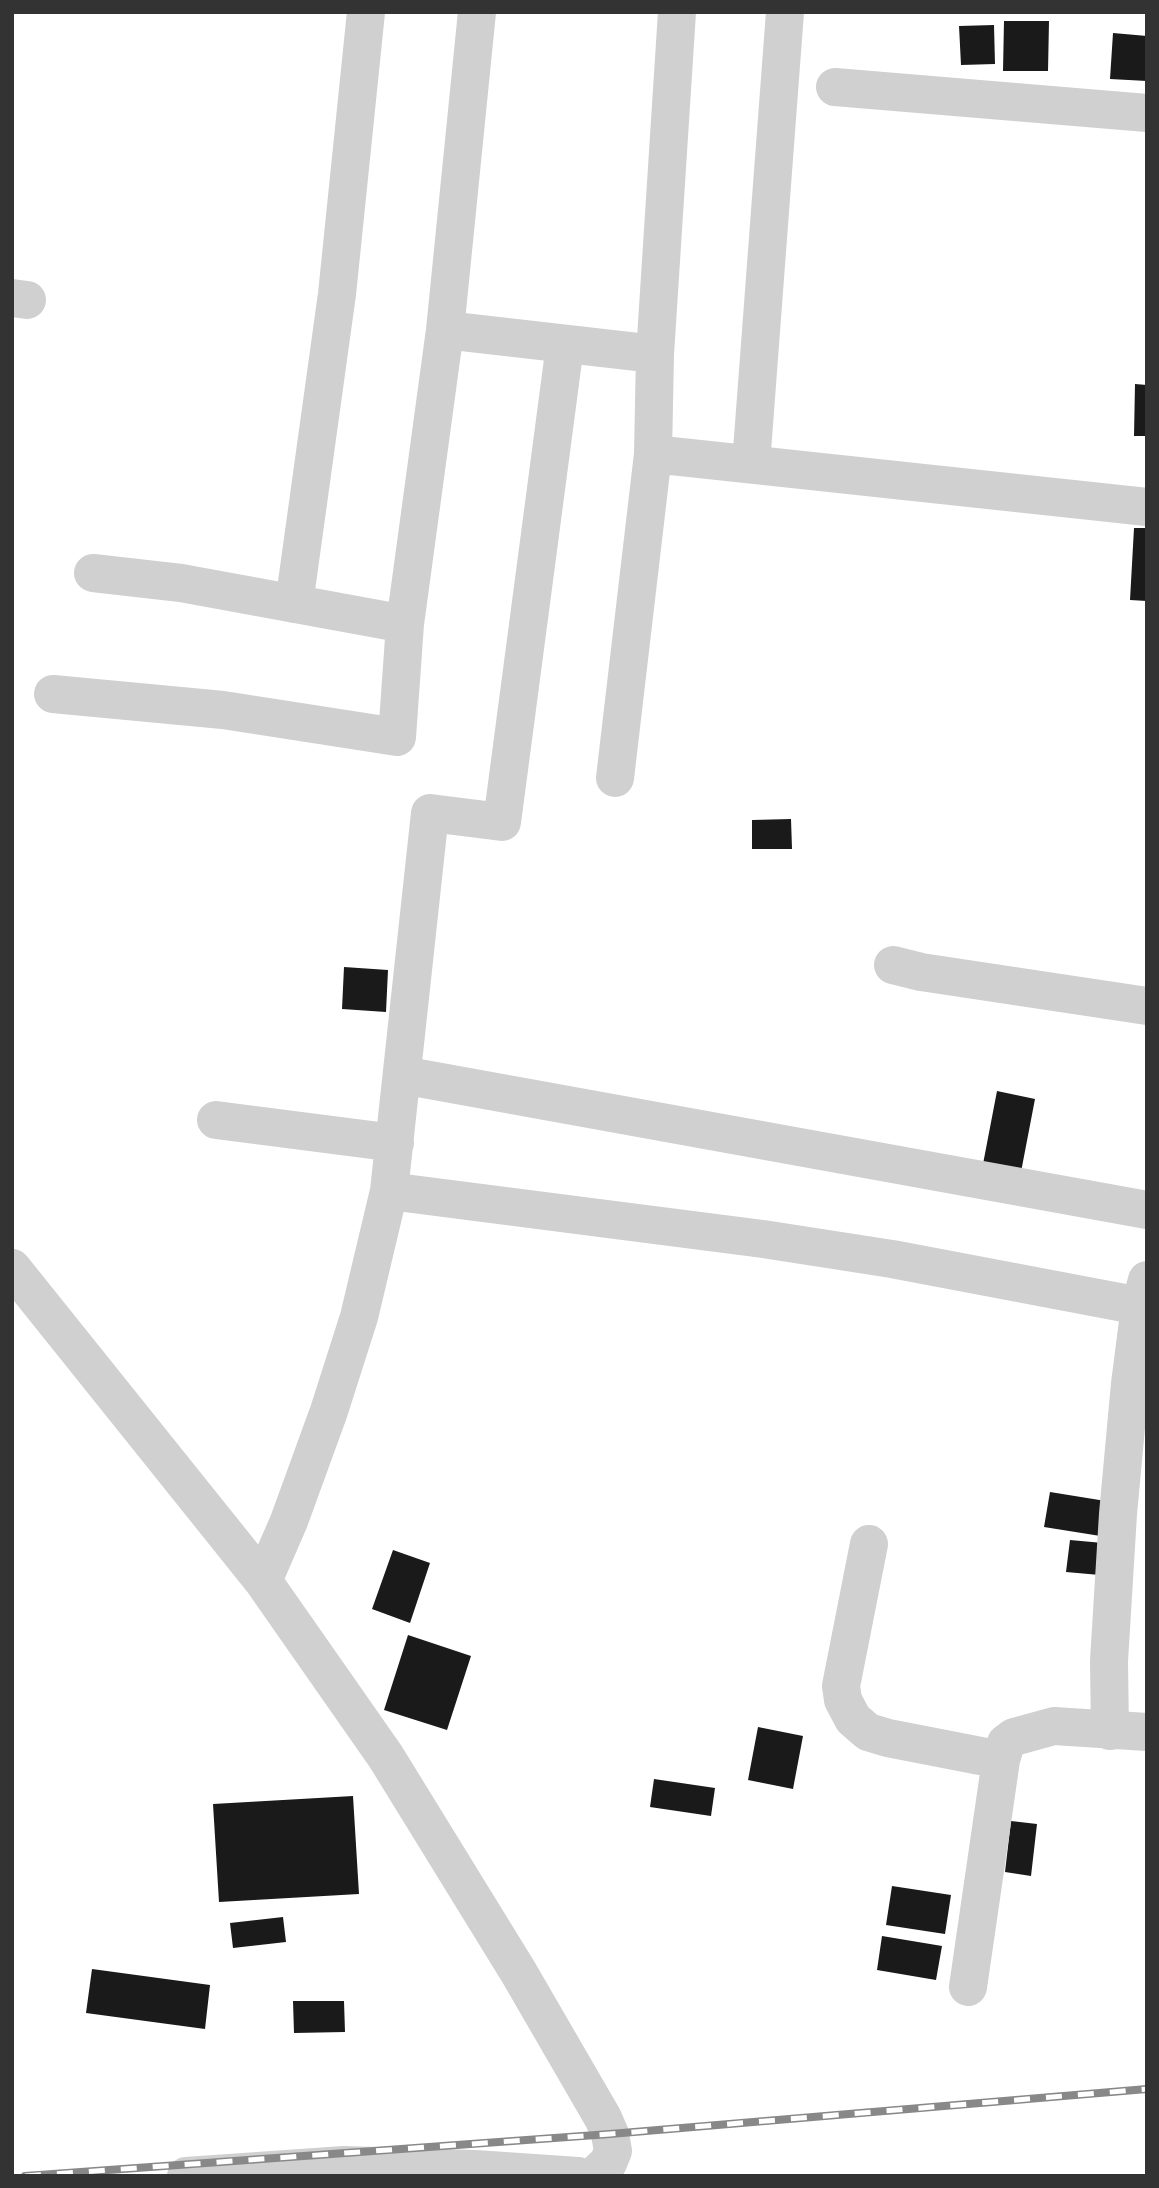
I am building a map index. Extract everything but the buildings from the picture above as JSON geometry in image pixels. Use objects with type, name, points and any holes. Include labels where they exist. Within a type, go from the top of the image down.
[{"type":"street","points":[[294,604],[337,293],[366,12]]},
{"type":"street","points":[[53,694],[223,710],[397,737],[405,624],[446,330],[477,12]]},
{"type":"street","points":[[615,778],[653,454],[656,354],[677,12]]},
{"type":"street","points":[[751,464],[785,12]]},
{"type":"street","points":[[835,87],[1147,113]]},
{"type":"street","points":[[446,330],[656,354]]},
{"type":"street","points":[[264,1581],[329,1411],[359,1317],[389,1191],[430,813],[502,822],[565,345]]},
{"type":"street","points":[[653,454],[1147,507]]},
{"type":"street","points":[[93,573],[181,583],[405,624]]},
{"type":"street","points":[[893,965],[921,972],[1147,1006]]},
{"type":"street","points":[[402,1075],[1147,1210]]},
{"type":"street","points":[[216,1120],[395,1143]]},
{"type":"street","points":[[389,1191],[1144,1292],[1138,1386],[1110,1647],[1129,1731],[1054,1726],[1014,1737],[1006,1743],[1001,1760],[968,1987]]},
{"type":"street","points":[[12,1268],[264,1581],[386,1758],[519,1973],[603,2118],[613,2151],[608,2163],[594,2176]]},
{"type":"street","points":[[869,1544],[841,1686],[843,1700],[853,1719],[868,1732],[888,1738],[1001,1760]]},
{"type":"street","points":[[186,2176],[344,2165],[475,2169],[578,2176]]},
{"type":"railway","points":[[25,2176],[610,2134],[1147,2089]]}]
